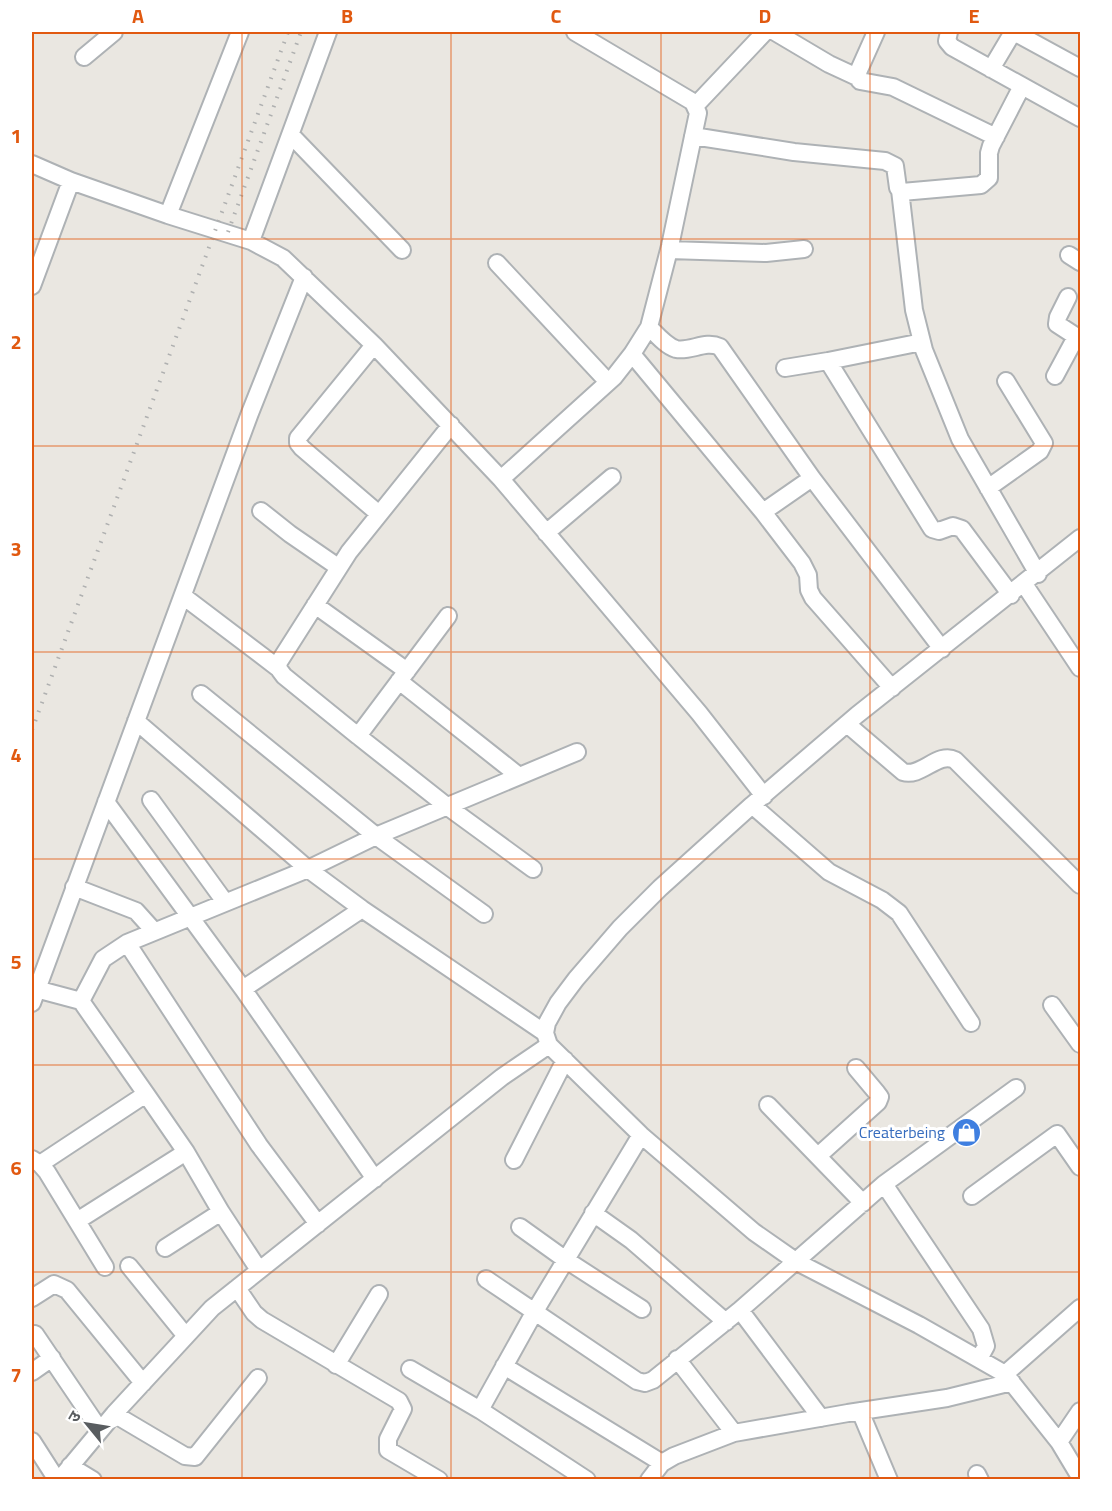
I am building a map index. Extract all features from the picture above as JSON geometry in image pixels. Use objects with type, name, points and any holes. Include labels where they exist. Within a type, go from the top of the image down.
[{"type":"street","points":[[84,57],[114,32]]},
{"type":"street","points":[[168,215],[240,32]]},
{"type":"street","points":[[251,241],[328,32]]},
{"type":"street","points":[[501,478],[608,382],[632,354],[649,327],[669,250],[698,113],[696,105],[575,32]]},
{"type":"street","points":[[696,105],[765,32]]},
{"type":"street","points":[[775,32],[829,64],[857,77],[860,81],[885,85],[907,93],[996,137]]},
{"type":"street","points":[[857,77],[876,32]]},
{"type":"street","points":[[949,32],[947,35],[949,45],[1080,118]]},
{"type":"street","points":[[991,69],[1013,32],[1080,69]]},
{"type":"street","points":[[900,190],[905,193],[985,183],[990,173],[989,153],[1022,86]]},
{"type":"street","points":[[291,135],[402,250]]},
{"type":"street","points":[[693,136],[794,152],[885,162],[895,166],[900,190],[914,310],[921,342],[960,439],[1038,574]]},
{"type":"street","points":[[32,165],[168,215],[251,241],[283,258],[304,277],[374,345],[501,478],[699,713],[758,800],[829,872],[882,900],[898,913],[971,1023]]},
{"type":"street","points":[[32,286],[71,181]]},
{"type":"street","points":[[669,250],[766,253],[804,249]]},
{"type":"street","points":[[497,263],[608,382]]},
{"type":"street","points":[[259,1270],[221,1212],[186,1152],[81,1002],[34,996],[250,413],[304,277]]},
{"type":"street","points":[[1055,376],[1078,338],[1059,327],[1056,321],[1068,297]]},
{"type":"street","points":[[649,327],[676,349],[710,344],[720,347],[812,478],[942,649]]},
{"type":"street","points":[[785,368],[921,342]]},
{"type":"street","points":[[374,345],[298,438],[298,443],[379,514]]},
{"type":"street","points":[[632,354],[763,512],[805,568],[813,598],[892,688]]},
{"type":"street","points":[[828,361],[932,529],[939,531],[953,526],[962,529],[1011,595]]},
{"type":"street","points":[[987,488],[1043,447],[1042,439],[1006,381]]},
{"type":"street","points":[[278,668],[279,662],[338,567],[451,425]]},
{"type":"street","points":[[546,532],[612,477]]},
{"type":"street","points":[[763,512],[812,478]]},
{"type":"street","points":[[261,511],[338,567]]},
{"type":"street","points":[[32,1440],[58,1479],[185,1335],[212,1308],[547,1039],[548,1023],[558,1004],[620,928],[758,800],[847,724],[1038,574],[1080,538]]},
{"type":"street","points":[[1024,584],[1080,668]]},
{"type":"street","points":[[183,596],[278,668],[284,676],[448,807],[533,869]]},
{"type":"street","points":[[315,605],[403,676],[519,776]]},
{"type":"street","points":[[358,736],[448,616]]},
{"type":"street","points":[[201,694],[376,836],[484,914]]},
{"type":"street","points":[[136,721],[308,869],[547,1039],[565,1060],[641,1135],[754,1232],[797,1262],[919,1325],[1009,1378],[1059,1442],[1080,1477]]},
{"type":"street","points":[[847,724],[903,772],[914,772],[946,757],[955,760],[1080,885]]},
{"type":"street","points":[[81,1002],[103,958],[127,943],[308,869],[376,836],[577,752]]},
{"type":"street","points":[[151,800],[225,902]]},
{"type":"street","points":[[106,802],[243,989],[375,1179]]},
{"type":"street","points":[[74,887],[136,911],[154,931]]},
{"type":"street","points":[[243,989],[362,909]]},
{"type":"street","points":[[127,943],[260,1146],[318,1224]]},
{"type":"street","points":[[1052,1005],[1080,1044]]},
{"type":"street","points":[[514,1160],[565,1060]]},
{"type":"street","points":[[818,1156],[878,1102],[880,1097],[856,1068]]},
{"type":"street","points":[[486,1279],[645,1383],[653,1380],[726,1322],[884,1184],[1016,1088]]},
{"type":"street","points":[[105,1267],[36,1161],[146,1094]]},
{"type":"street","points":[[768,1105],[863,1203]]},
{"type":"street","points":[[972,1196],[1057,1134],[1080,1167]]},
{"type":"street","points":[[480,1410],[535,1311],[641,1135]]},
{"type":"street","points":[[77,1221],[186,1152]]},
{"type":"street","points":[[884,1184],[981,1329],[986,1346],[979,1359]]},
{"type":"street","points":[[165,1248],[221,1212]]},
{"type":"street","points":[[593,1213],[630,1240],[726,1322]]},
{"type":"street","points":[[520,1227],[642,1309]]},
{"type":"street","points":[[129,1266],[185,1335]]},
{"type":"street","points":[[32,1298],[54,1284],[67,1290],[142,1383]]},
{"type":"street","points":[[237,1288],[254,1313],[262,1320],[399,1401],[403,1409],[386,1445],[392,1454],[429,1477]]},
{"type":"street","points":[[336,1365],[379,1294]]},
{"type":"street","points":[[650,1479],[662,1463],[674,1456],[734,1433],[947,1398],[1009,1378],[1080,1308]]},
{"type":"street","points":[[740,1310],[821,1418]]},
{"type":"street","points":[[35,1334],[100,1430]]},
{"type":"street","points":[[32,1372],[52,1359]]},
{"type":"street","points":[[677,1359],[734,1433]]},
{"type":"street","points":[[504,1366],[662,1463]]},
{"type":"street","points":[[410,1368],[587,1479]]},
{"type":"street","points":[[114,1414],[185,1456],[195,1457],[258,1377]]},
{"type":"street","points":[[860,1411],[889,1479]]},
{"type":"street","points":[[1059,1442],[1080,1411]]},
{"type":"street","points":[[70,1466],[93,1479]]},
{"type":"railway","points":[[32,730],[288,32]]},
{"type":"railway","points":[[228,232],[301,32]]},
{"type":"place","name":"Createrbeing","points":[[966,1132]]}]
